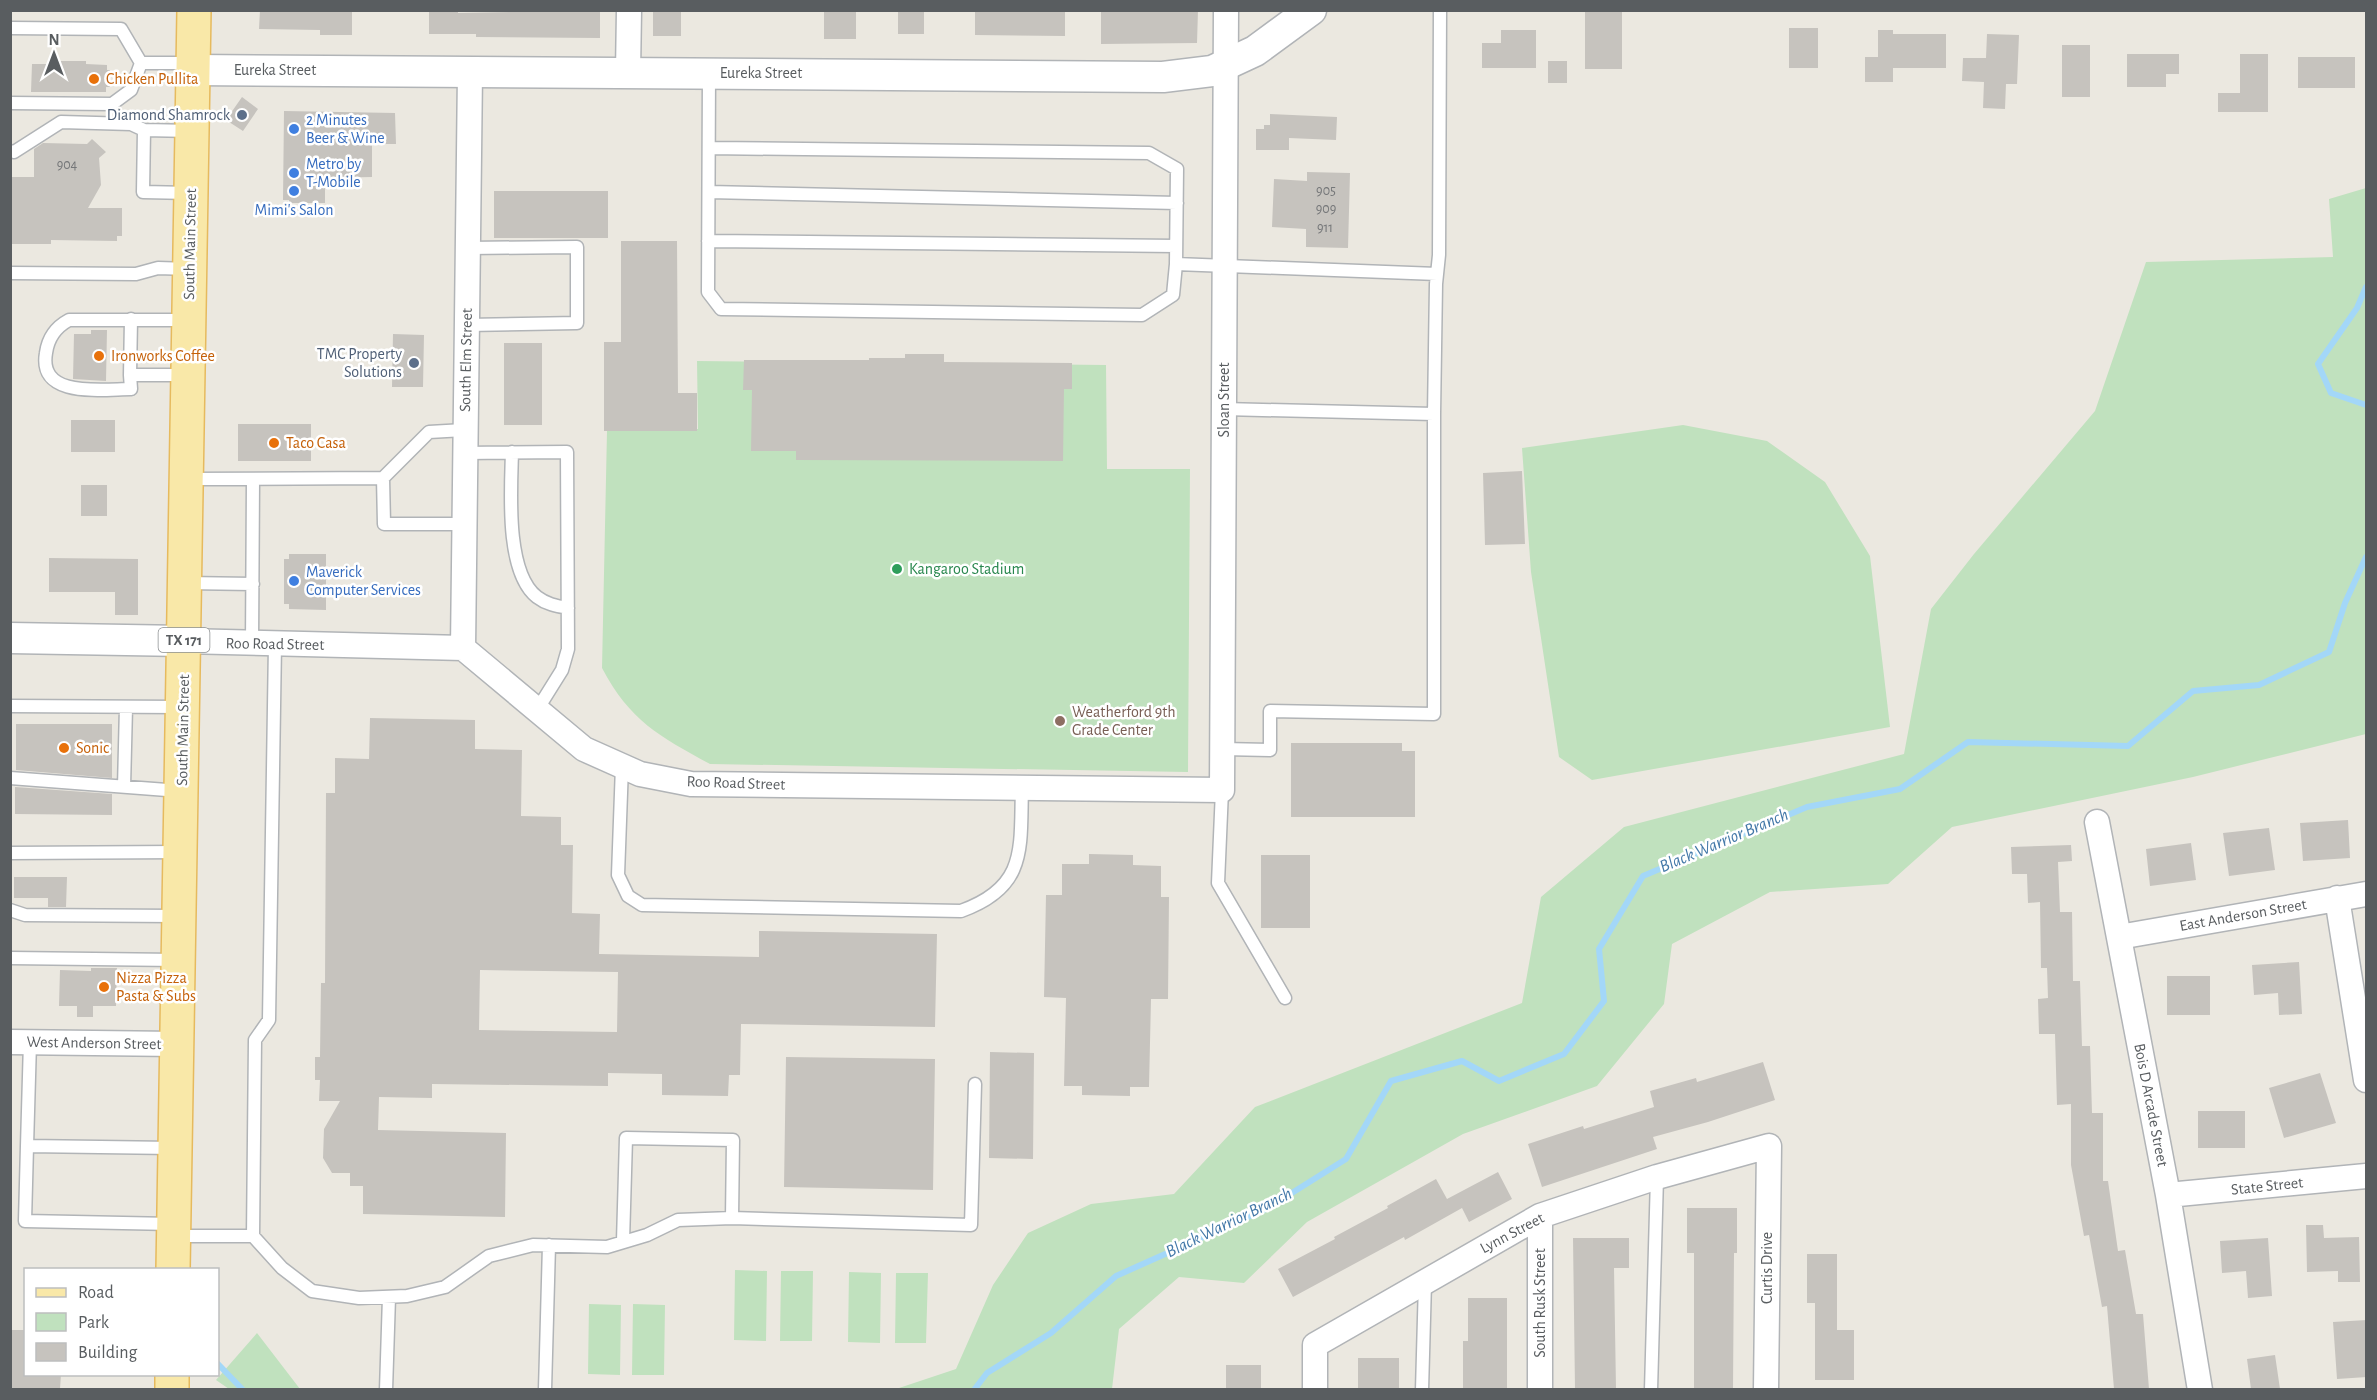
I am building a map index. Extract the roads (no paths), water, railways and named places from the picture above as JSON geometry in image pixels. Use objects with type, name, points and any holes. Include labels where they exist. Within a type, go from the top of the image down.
[{"type":"main road","name":"South Main Street","points":[[173,1268],[194,10]]},
{"type":"street","points":[[628,10],[628,72]]},
{"type":"street","name":"Sloan Street","points":[[1222,790],[1226,10]]},
{"type":"street","name":"Eureka Street","points":[[193,66],[470,72],[1163,77],[1212,71],[1255,51],[1311,10]]},
{"type":"street","name":"South Elm Street","points":[[463,648],[470,72]]},
{"type":"street","points":[[10,638],[184,641]]},
{"type":"street","name":"Roo Road Street","points":[[184,641],[463,648],[584,749],[640,774],[691,784],[1222,790]]},
{"type":"street","name":"Bois D Arcade Street","points":[[2097,822],[2168,1195],[2200,1389]]},
{"type":"street","name":"East Anderson Street","points":[[2119,937],[2367,894]]},
{"type":"street","points":[[2337,898],[2367,1080]]},
{"type":"street","name":"West Anderson Street","points":[[20,1042],[177,1044]]},
{"type":"street","name":"Lynn Street","points":[[1315,1389],[1315,1345],[1540,1216],[1657,1177],[1768,1146]]},
{"type":"street","name":"Curtis Drive","points":[[1766,1389],[1768,1146]]},
{"type":"street","name":"State Street","points":[[2168,1195],[2367,1176]]},
{"type":"street","name":"South Rusk Street","points":[[1540,1216],[1540,1389]]},
{"type":"lane","points":[[1223,749],[1270,750],[1270,711],[1434,714],[1434,414],[1439,255],[1440,10]]},
{"type":"lane","points":[[10,28],[121,29],[141,63]]},
{"type":"lane","points":[[141,63],[193,66]]},
{"type":"lane","points":[[10,103],[112,104],[131,90],[141,63]]},
{"type":"lane","points":[[709,73],[708,292],[721,309],[1142,315],[1173,295],[1176,264],[1177,169],[1149,153],[709,148]]},
{"type":"lane","points":[[10,152],[14,152],[61,122],[130,124],[144,130],[192,131]]},
{"type":"lane","points":[[144,130],[142,192],[191,193]]},
{"type":"lane","points":[[709,192],[1177,203]]},
{"type":"lane","points":[[708,241],[1176,246]]},
{"type":"lane","points":[[467,325],[577,323],[577,247],[468,248]]},
{"type":"lane","points":[[1176,264],[1437,274]]},
{"type":"lane","points":[[10,273],[136,274],[158,268],[190,269]]},
{"type":"lane","points":[[131,319],[130,389],[70,388],[60,385],[51,378],[45,357],[52,334],[59,325],[69,320],[131,319],[189,320]]},
{"type":"lane","points":[[130,375],[189,375]]},
{"type":"lane","points":[[1224,409],[1434,414]]},
{"type":"lane","points":[[187,479],[383,478],[429,432],[512,452],[567,452],[568,649],[562,670],[537,710]]},
{"type":"lane","points":[[512,452],[511,515],[516,556],[522,574],[529,590],[538,598],[548,604],[568,608]]},
{"type":"lane","points":[[383,478],[384,524],[465,524]]},
{"type":"lane","points":[[254,480],[253,584],[263,644],[268,1020],[255,1040],[253,1236],[282,1268],[312,1291],[359,1298],[406,1296],[445,1287],[489,1256],[533,1245],[608,1247],[646,1235],[678,1220],[732,1218],[971,1225],[975,1084]]},
{"type":"lane","points":[[185,583],[253,584]]},
{"type":"lane","points":[[10,706],[183,707]]},
{"type":"lane","points":[[124,787],[126,707]]},
{"type":"lane","points":[[622,766],[618,875],[628,896],[642,905],[961,911],[990,898],[1012,875],[1020,855],[1022,787]]},
{"type":"lane","points":[[10,778],[182,791]]},
{"type":"lane","points":[[1222,790],[1218,883],[1285,998]]},
{"type":"lane","points":[[10,853],[181,852]]},
{"type":"lane","points":[[10,909],[25,915],[179,916]]},
{"type":"lane","points":[[10,958],[178,960]]},
{"type":"lane","points":[[20,1042],[27,1146],[26,1221],[253,1236]]},
{"type":"lane","points":[[623,1241],[626,1138],[734,1140],[732,1218]]},
{"type":"lane","points":[[27,1146],[176,1148]]},
{"type":"lane","points":[[1651,1389],[1657,1177]]},
{"type":"lane","points":[[545,1389],[549,1245]]},
{"type":"lane","points":[[1422,1389],[1425,1282]]},
{"type":"lane","points":[[386,1389],[389,1297]]},
{"type":"waterway","name":"Black Warrior Branch","points":[[2366,287],[2357,308],[2318,364],[2331,393],[2366,405]]},
{"type":"waterway","name":"Black Warrior Branch","points":[[974,1390],[987,1373],[1051,1333],[1116,1276],[1268,1208],[1346,1159],[1391,1081],[1462,1061],[1499,1081],[1564,1054],[1604,1001],[1599,949],[1643,876],[1807,807],[1900,789],[1968,742],[2128,746],[2193,691],[2259,685],[2329,652],[2345,603],[2366,557]]},
{"type":"waterway","name":"Black Warrior Branch","points":[[219,1365],[243,1390]]},
{"type":"place","name":"Chicken Pullita","points":[[94,79]]},
{"type":"place","name":"Diamond Shamrock","points":[[242,115]]},
{"type":"place","name":"2 Minutes Beer & Wine","points":[[294,129]]},
{"type":"place","name":"Metro by T-Mobile","points":[[294,173]]},
{"type":"place","name":"Mimi's Salon","points":[[294,191]]},
{"type":"place","name":"Ironworks Coffee","points":[[99,356]]},
{"type":"place","name":"TMC Property Solutions","points":[[414,363]]},
{"type":"place","name":"Taco Casa","points":[[274,443]]},
{"type":"place","name":"Kangaroo Stadium","points":[[897,569]]},
{"type":"place","name":"Maverick Computer Services","points":[[294,581]]},
{"type":"place","name":"Weatherford 9th Grade Center","points":[[1060,721]]},
{"type":"place","name":"Sonic","points":[[64,748]]},
{"type":"place","name":"Nizza Pizza Pasta & Subs","points":[[104,987]]}]
